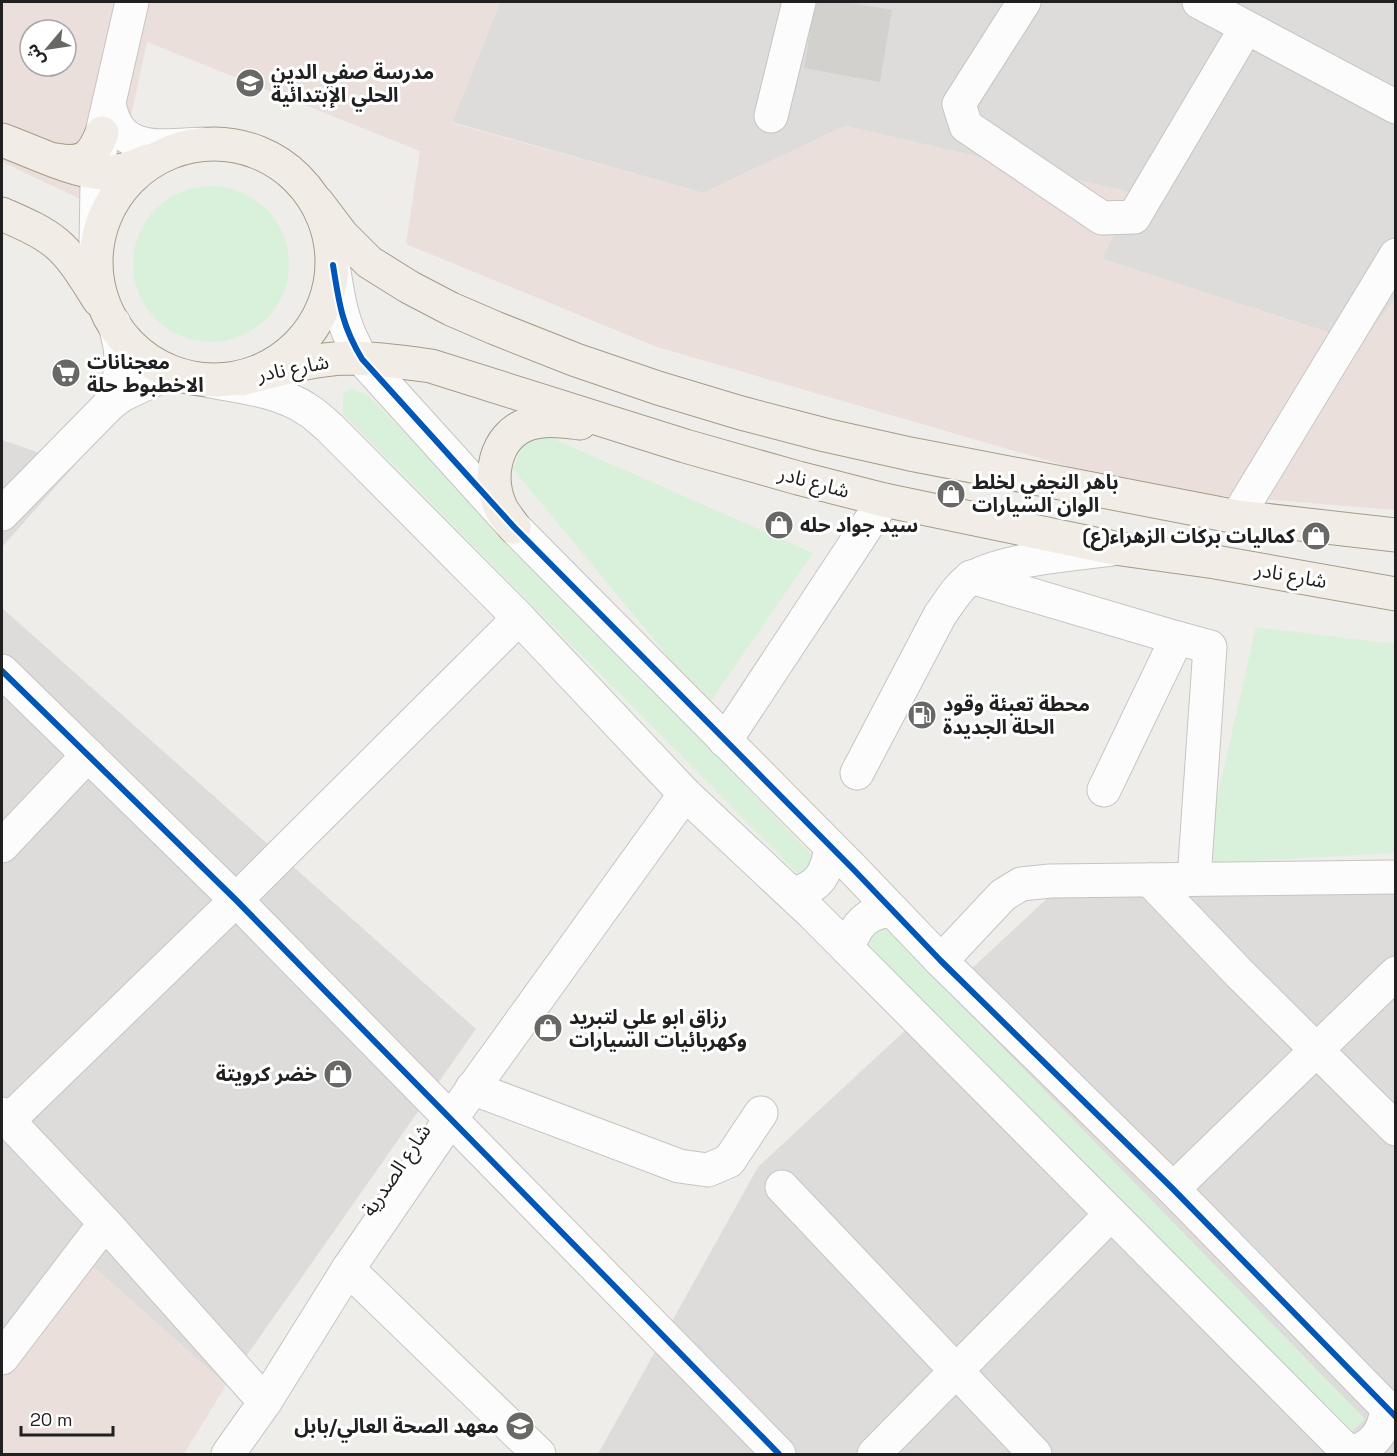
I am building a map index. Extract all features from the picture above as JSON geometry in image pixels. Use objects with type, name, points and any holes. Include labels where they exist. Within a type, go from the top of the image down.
[{"type":"main road","points":[[56,160],[70,163],[80,161],[89,155],[96,146],[105,118]]},
{"type":"main road","points":[[2,140],[81,169],[98,172],[132,168],[168,152],[202,144],[236,145],[268,155],[296,175],[342,235],[369,262],[409,287],[495,328],[596,367],[741,413],[910,454],[1237,516],[1395,535]]},
{"type":"main road","points":[[110,318],[97,280],[96,246],[104,219],[116,194],[139,169],[168,152]]},
{"type":"main road","points":[[2,214],[55,242],[78,270],[125,341],[151,363],[211,379],[272,367],[297,349],[316,325],[329,296],[333,265],[330,234],[317,202]]},
{"type":"main road","name":"شارع نادر","points":[[211,379],[346,358],[389,360],[431,366],[685,446],[884,500],[1114,548],[1215,562],[1395,594]]},
{"type":"main road","points":[[514,527],[501,508],[494,470],[497,454],[505,439],[528,423],[559,421],[583,424],[685,446]]},
{"type":"street","points":[[96,246],[98,172],[105,118],[132,2]]},
{"type":"street","points":[[771,116],[799,2]]},
{"type":"street","points":[[1024,2],[959,104],[966,126],[1102,218],[1134,217],[1246,28]]},
{"type":"street","points":[[1199,2],[1395,107]]},
{"type":"street","points":[[105,118],[111,116],[117,127],[128,138],[138,143],[152,146],[202,144]]},
{"type":"street","points":[[1237,516],[1393,264]]},
{"type":"street","points":[[2,514],[110,404],[122,395],[160,377],[211,379],[254,388],[307,409],[330,428],[519,618],[685,794],[793,894],[1350,1454],[1369,1446],[1377,1439],[1391,1413],[1173,1189],[941,961],[514,527],[362,359],[349,337],[340,310],[333,265]]},
{"type":"street","points":[[110,318],[121,342],[118,388],[110,404]]},
{"type":"street","points":[[725,741],[884,500]]},
{"type":"street","points":[[857,773],[940,615],[971,577],[1005,566],[1114,548]]},
{"type":"street","points":[[971,577],[1210,647],[1194,879]]},
{"type":"street","points":[[265,1402],[105,1223],[5,1118],[236,900],[519,618]]},
{"type":"street","points":[[1104,790],[1178,638]]},
{"type":"street","points":[[2,671],[236,900],[779,1455]]},
{"type":"street","points":[[2,846],[88,755]]},
{"type":"street","name":"شارع الصدرية","points":[[228,1455],[265,1402],[348,1269],[472,1088],[685,794]]},
{"type":"street","points":[[793,894],[813,887],[820,879],[827,869],[831,847]]},
{"type":"street","points":[[941,961],[1003,895],[1021,884],[1050,881],[1150,879],[1395,877]]},
{"type":"street","points":[[1150,879],[1395,1129]]},
{"type":"street","points":[[848,949],[855,929],[863,921],[872,914],[892,910]]},
{"type":"street","points":[[1173,1189],[1395,973]]},
{"type":"street","points":[[472,1088],[679,1166],[708,1170],[729,1161],[761,1113]]},
{"type":"street","points":[[782,1187],[1035,1455]]},
{"type":"street","points":[[874,1455],[1111,1214]]},
{"type":"street","points":[[2,1358],[105,1223]]},
{"type":"street","points":[[348,1269],[539,1455]]},
{"type":"shaded area","points":[[2,2],[500,2],[452,123],[703,193],[845,126],[1134,193],[1102,259],[1360,343],[1395,300],[1395,510],[1149,490],[657,347],[406,244],[420,151],[147,42],[110,213],[2,162]]},
{"type":"shaded area","points":[[500,2],[1395,2],[1395,300],[1361,343],[1102,259],[1134,193],[845,126],[703,193],[452,122]]},
{"type":"shaded area","points":[[2,440],[75,465],[2,547]]},
{"type":"shaded area","points":[[2,608],[476,1029],[226,1385],[77,1252],[2,1361]]},
{"type":"shaded area","points":[[1395,886],[1395,1454],[598,1454],[758,1167],[1052,894]]},
{"type":"shaded area","points":[[77,1252],[226,1385],[184,1454],[2,1454],[2,1361]]},
{"type":"green space","points":[[211,186],[241,192],[266,209],[283,234],[289,264],[283,294],[266,319],[241,336],[211,342],[181,336],[156,319],[139,294],[133,264],[139,234],[156,209],[181,192]]},
{"type":"green space","points":[[351,388],[368,395],[818,861],[798,874],[343,414],[343,394]]},
{"type":"green space","points":[[529,428],[813,553],[708,705],[513,469]]},
{"type":"green space","points":[[1256,627],[1395,644],[1395,853],[1202,864]]},
{"type":"green space","points":[[880,922],[1365,1419],[1342,1442],[865,941]]},
{"type":"building","points":[[815,2],[845,2],[892,10],[880,82],[804,68]]},
{"type":"cycle path","points":[[333,265],[342,314],[362,359],[514,527],[854,870],[941,961],[1173,1189],[1396,1417]]},
{"type":"cycle path","points":[[2,671],[236,900],[779,1454]]},
{"type":"place","name":"مدرسة صفي الدين الحلي الإبتدائية","points":[[250,83]]},
{"type":"place","name":"معجنانات الاخطبوط حلة","points":[[66,373]]},
{"type":"place","name":"باهر النجفي لخلط الوان السيارات","points":[[951,494]]},
{"type":"place","name":"سيد جواد حله","points":[[779,525]]},
{"type":"place","name":"كماليات بركات الزهراء(ع)","points":[[1316,536]]},
{"type":"place","name":"محطة تعبئة وقود الحلة الجديدة","points":[[922,715]]},
{"type":"place","name":"رزاق ابو علي لتبريد وكهربائيات السيارات","points":[[548,1028]]},
{"type":"place","name":"خضر كرويتة","points":[[338,1074]]},
{"type":"place","name":"معهد الصحة العالي/بابل","points":[[520,1426]]}]
